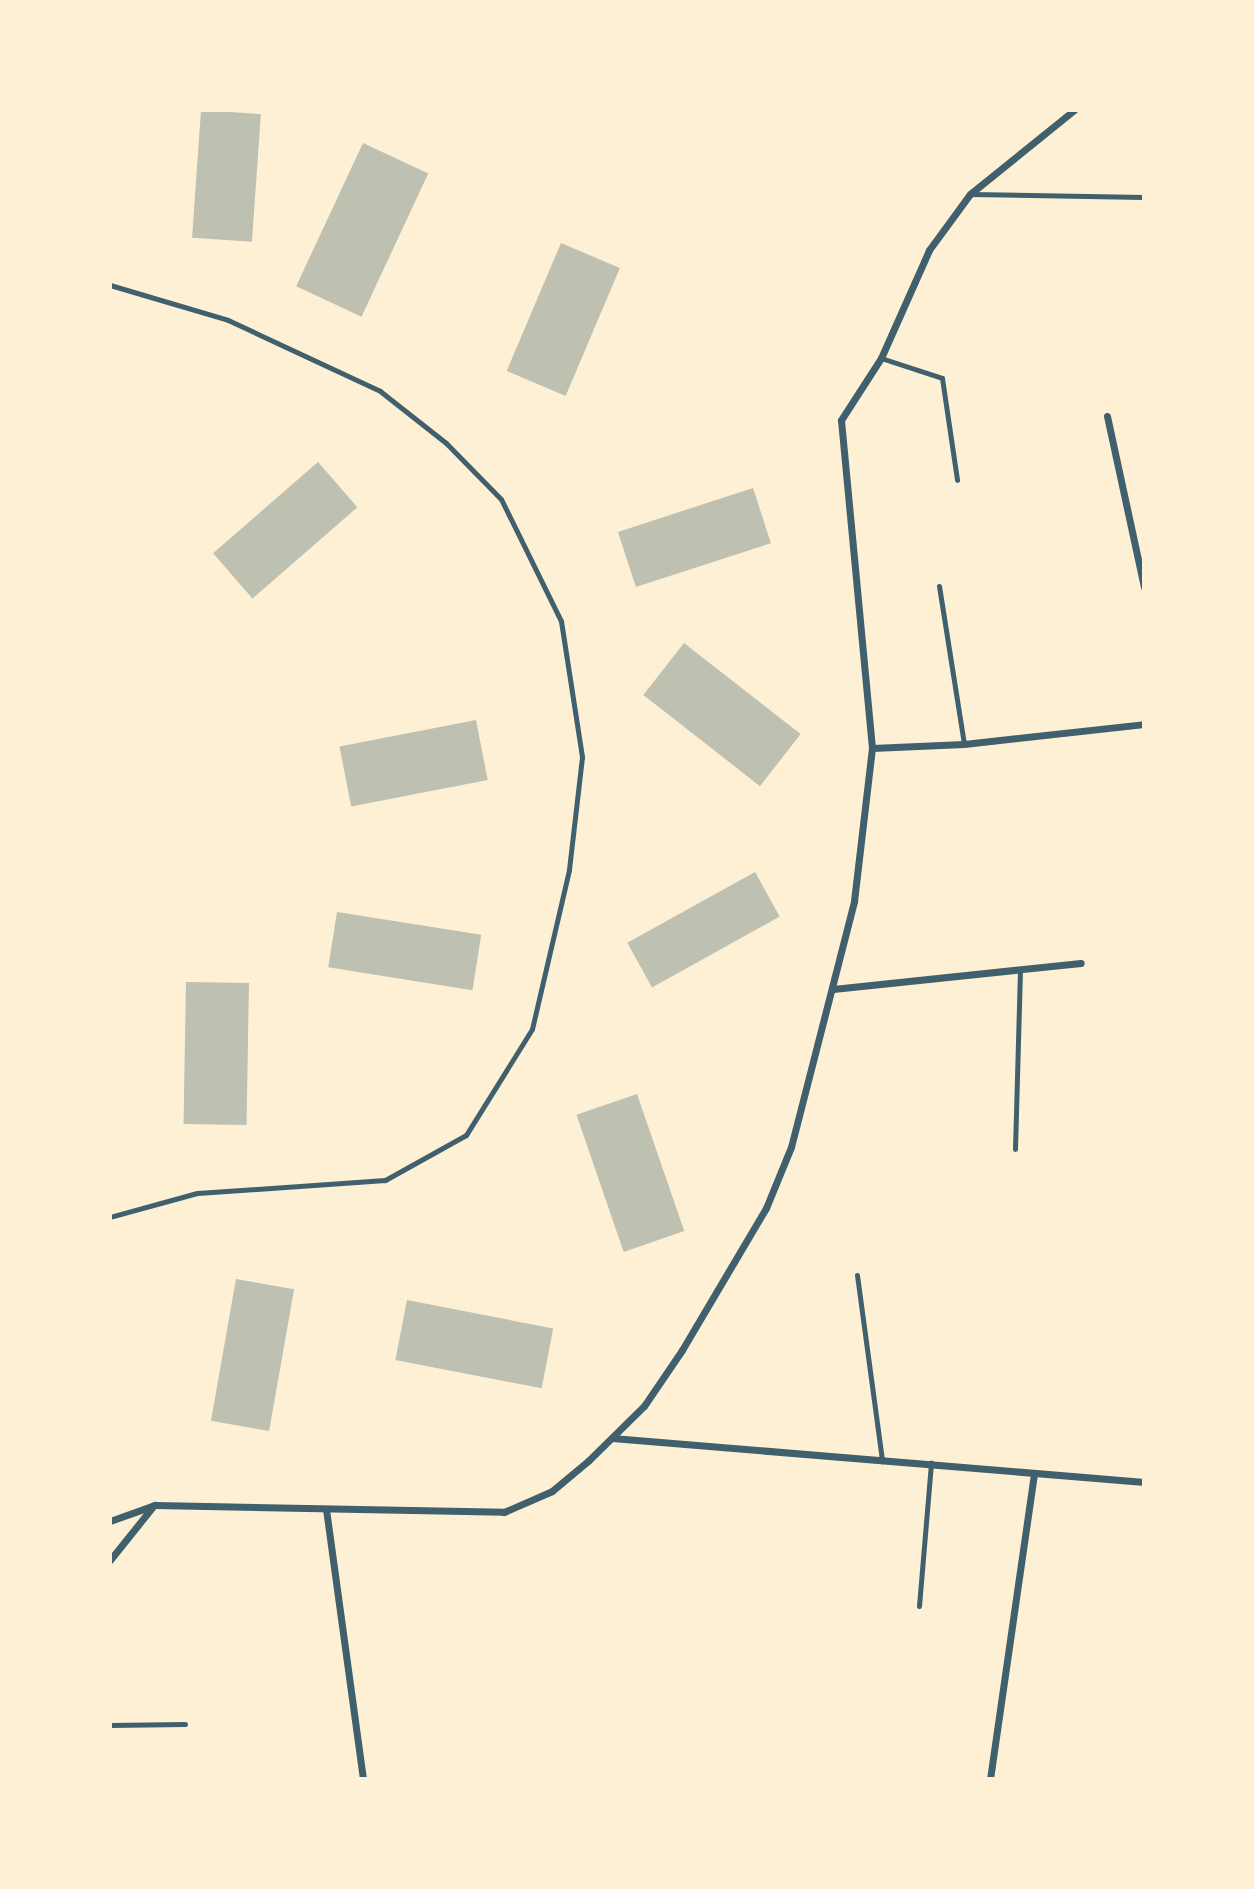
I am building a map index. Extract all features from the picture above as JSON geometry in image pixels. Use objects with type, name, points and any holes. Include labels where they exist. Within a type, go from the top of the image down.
[{"type":"street","points":[[110,1521],[155,1505],[504,1512],[552,1491],[644,1406],[682,1350],[766,1208],[791,1147],[855,901],[872,748],[841,420],[881,358],[929,250],[970,194],[1074,110]]},
{"type":"street","points":[[1107,416],[1144,587]]},
{"type":"street","points":[[872,748],[964,744],[1144,724]]},
{"type":"street","points":[[833,989],[1081,963]]},
{"type":"street","points":[[612,1438],[882,1461],[931,1462],[1034,1474],[1144,1482]]},
{"type":"street","points":[[990,1779],[1034,1474]]},
{"type":"street","points":[[110,1560],[155,1505]]},
{"type":"street","points":[[326,1509],[363,1779]]},
{"type":"lane","points":[[970,194],[1144,197]]},
{"type":"lane","points":[[110,285],[228,320],[380,391],[446,443],[501,499],[561,621],[582,757],[569,870],[532,1029],[466,1135],[385,1180],[197,1193],[110,1217]]},
{"type":"lane","points":[[881,358],[942,378],[957,480]]},
{"type":"lane","points":[[939,586],[964,744]]},
{"type":"lane","points":[[1015,1149],[1020,971]]},
{"type":"lane","points":[[857,1275],[882,1461]]},
{"type":"lane","points":[[919,1606],[931,1462]]},
{"type":"lane","points":[[110,1725],[185,1724]]},
{"type":"building","points":[[201,110],[261,114],[252,242],[192,238]]},
{"type":"building","points":[[363,143],[428,173],[361,317],[296,286]]},
{"type":"building","points":[[561,243],[620,268],[566,396],[507,371]]},
{"type":"building","points":[[318,462],[357,507],[252,598],[213,553]]},
{"type":"building","points":[[753,488],[771,543],[636,587],[618,532]]},
{"type":"building","points":[[684,643],[801,734],[760,786],[643,695]]},
{"type":"building","points":[[476,720],[488,780],[351,806],[340,747]]},
{"type":"building","points":[[755,872],[780,917],[652,987],[627,943]]},
{"type":"building","points":[[337,912],[481,935],[472,990],[328,967]]},
{"type":"building","points":[[186,982],[249,983],[247,1125],[184,1124]]},
{"type":"building","points":[[637,1094],[684,1231],[624,1252],[576,1115]]},
{"type":"building","points":[[236,1279],[294,1289],[269,1431],[211,1421]]},
{"type":"building","points":[[407,1300],[553,1328],[542,1388],[395,1360]]}]
